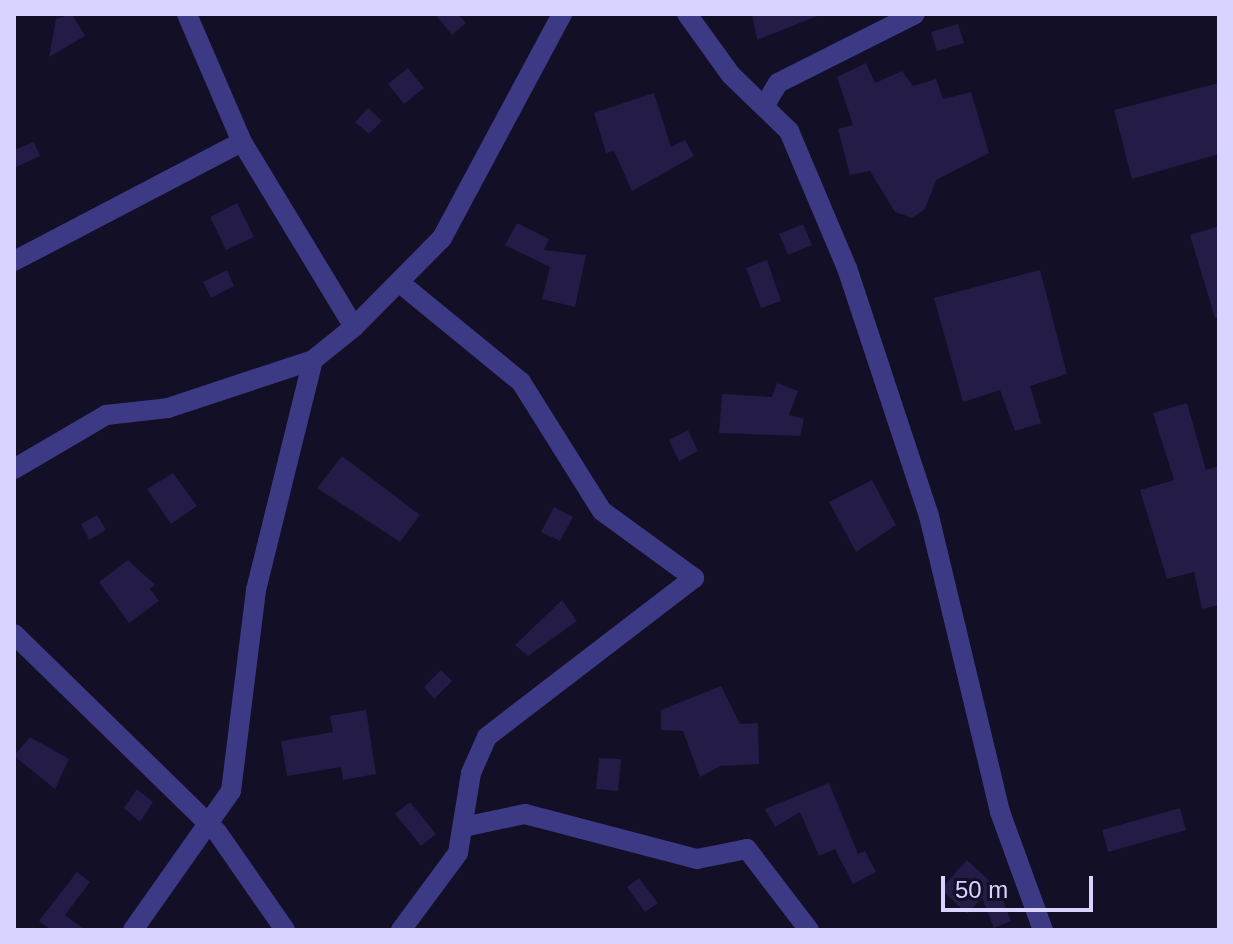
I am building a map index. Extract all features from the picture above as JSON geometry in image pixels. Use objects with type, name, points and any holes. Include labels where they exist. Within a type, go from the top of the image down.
[{"type":"street","points":[[187,14],[242,142],[354,327]]},
{"type":"street","points":[[14,469],[106,415],[168,408],[313,360],[354,327],[442,238],[562,14]]},
{"type":"street","points":[[687,14],[731,75],[766,103],[789,131],[847,268],[929,516],[1000,812],[1043,930]]},
{"type":"street","points":[[766,103],[778,83],[915,14]]},
{"type":"street","points":[[14,261],[242,142]]},
{"type":"street","points":[[400,283],[521,382],[602,511],[694,578],[487,737],[471,773],[468,826],[458,853],[401,930]]},
{"type":"street","points":[[133,930],[235,778],[256,590],[313,360]]},
{"type":"street","points":[[14,634],[207,822],[285,930]]},
{"type":"street","points":[[468,826],[525,814],[697,859],[747,849],[809,930]]},
{"type":"building","points":[[72,14],[85,36],[49,57],[56,19]]},
{"type":"building","points":[[435,14],[458,14],[466,23],[452,35]]},
{"type":"building","points":[[752,14],[820,14],[820,15],[757,40]]},
{"type":"building","points":[[958,24],[964,43],[937,51],[931,32]]},
{"type":"building","points":[[866,63],[875,83],[902,71],[913,86],[936,79],[943,99],[971,92],[989,153],[936,180],[925,209],[912,218],[895,212],[870,171],[850,175],[838,129],[853,125],[837,77]]},
{"type":"building","points":[[408,68],[424,88],[404,104],[388,84]]},
{"type":"building","points":[[1219,83],[1219,154],[1132,179],[1114,110]]},
{"type":"building","points":[[654,93],[671,147],[685,140],[694,156],[632,191],[614,151],[606,153],[594,113]]},
{"type":"building","points":[[368,108],[382,121],[369,134],[355,122]]},
{"type":"building","points":[[34,142],[40,156],[14,168],[14,150]]},
{"type":"building","points":[[237,203],[254,237],[226,250],[210,217]]},
{"type":"building","points":[[517,223],[549,239],[544,250],[586,255],[575,307],[542,299],[550,267],[505,245]]},
{"type":"building","points":[[803,224],[812,245],[788,255],[779,234]]},
{"type":"building","points":[[1219,226],[1219,317],[1215,318],[1190,235]]},
{"type":"building","points":[[767,260],[781,301],[761,308],[746,268]]},
{"type":"building","points":[[227,270],[234,286],[211,298],[203,282]]},
{"type":"building","points":[[1040,270],[1067,374],[1030,386],[1041,423],[1015,431],[1000,390],[963,402],[934,298]]},
{"type":"building","points":[[777,383],[798,391],[789,415],[804,419],[800,436],[719,433],[722,394],[772,397]]},
{"type":"building","points":[[1187,403],[1206,470],[1219,466],[1219,605],[1202,609],[1194,572],[1167,579],[1140,490],[1174,480],[1153,413]]},
{"type":"building","points":[[688,430],[698,451],[679,461],[669,440]]},
{"type":"building","points":[[342,456],[420,515],[400,542],[317,488]]},
{"type":"building","points":[[173,473],[197,506],[171,524],[147,489]]},
{"type":"building","points":[[872,480],[896,525],[856,552],[829,502]]},
{"type":"building","points":[[554,507],[573,517],[560,541],[541,532]]},
{"type":"building","points":[[97,515],[106,530],[89,540],[81,524]]},
{"type":"building","points":[[128,560],[155,585],[150,589],[159,601],[129,623],[99,582]]},
{"type":"building","points":[[562,600],[577,621],[528,656],[515,645]]},
{"type":"building","points":[[441,670],[452,681],[434,699],[424,687]]},
{"type":"building","points":[[721,686],[740,724],[758,723],[759,764],[720,766],[700,777],[683,731],[661,730],[661,710]]},
{"type":"building","points":[[366,710],[376,774],[343,780],[341,767],[287,776],[281,741],[333,732],[330,716]]},
{"type":"building","points":[[30,737],[69,759],[55,789],[14,756]]},
{"type":"building","points":[[599,758],[621,759],[618,791],[596,789]]},
{"type":"building","points":[[829,783],[858,854],[865,851],[876,872],[853,884],[835,849],[819,856],[800,812],[775,827],[765,809]]},
{"type":"building","points":[[137,789],[153,802],[140,822],[124,808]]},
{"type":"building","points":[[410,802],[436,834],[421,846],[395,814]]},
{"type":"building","points":[[1180,808],[1186,830],[1108,852],[1102,830]]},
{"type":"building","points":[[967,860],[999,890],[1011,921],[994,928],[982,898],[967,914],[941,889]]},
{"type":"building","points":[[77,872],[90,882],[65,915],[85,930],[51,930],[39,921]]},
{"type":"building","points":[[639,878],[658,903],[645,912],[627,887]]}]
